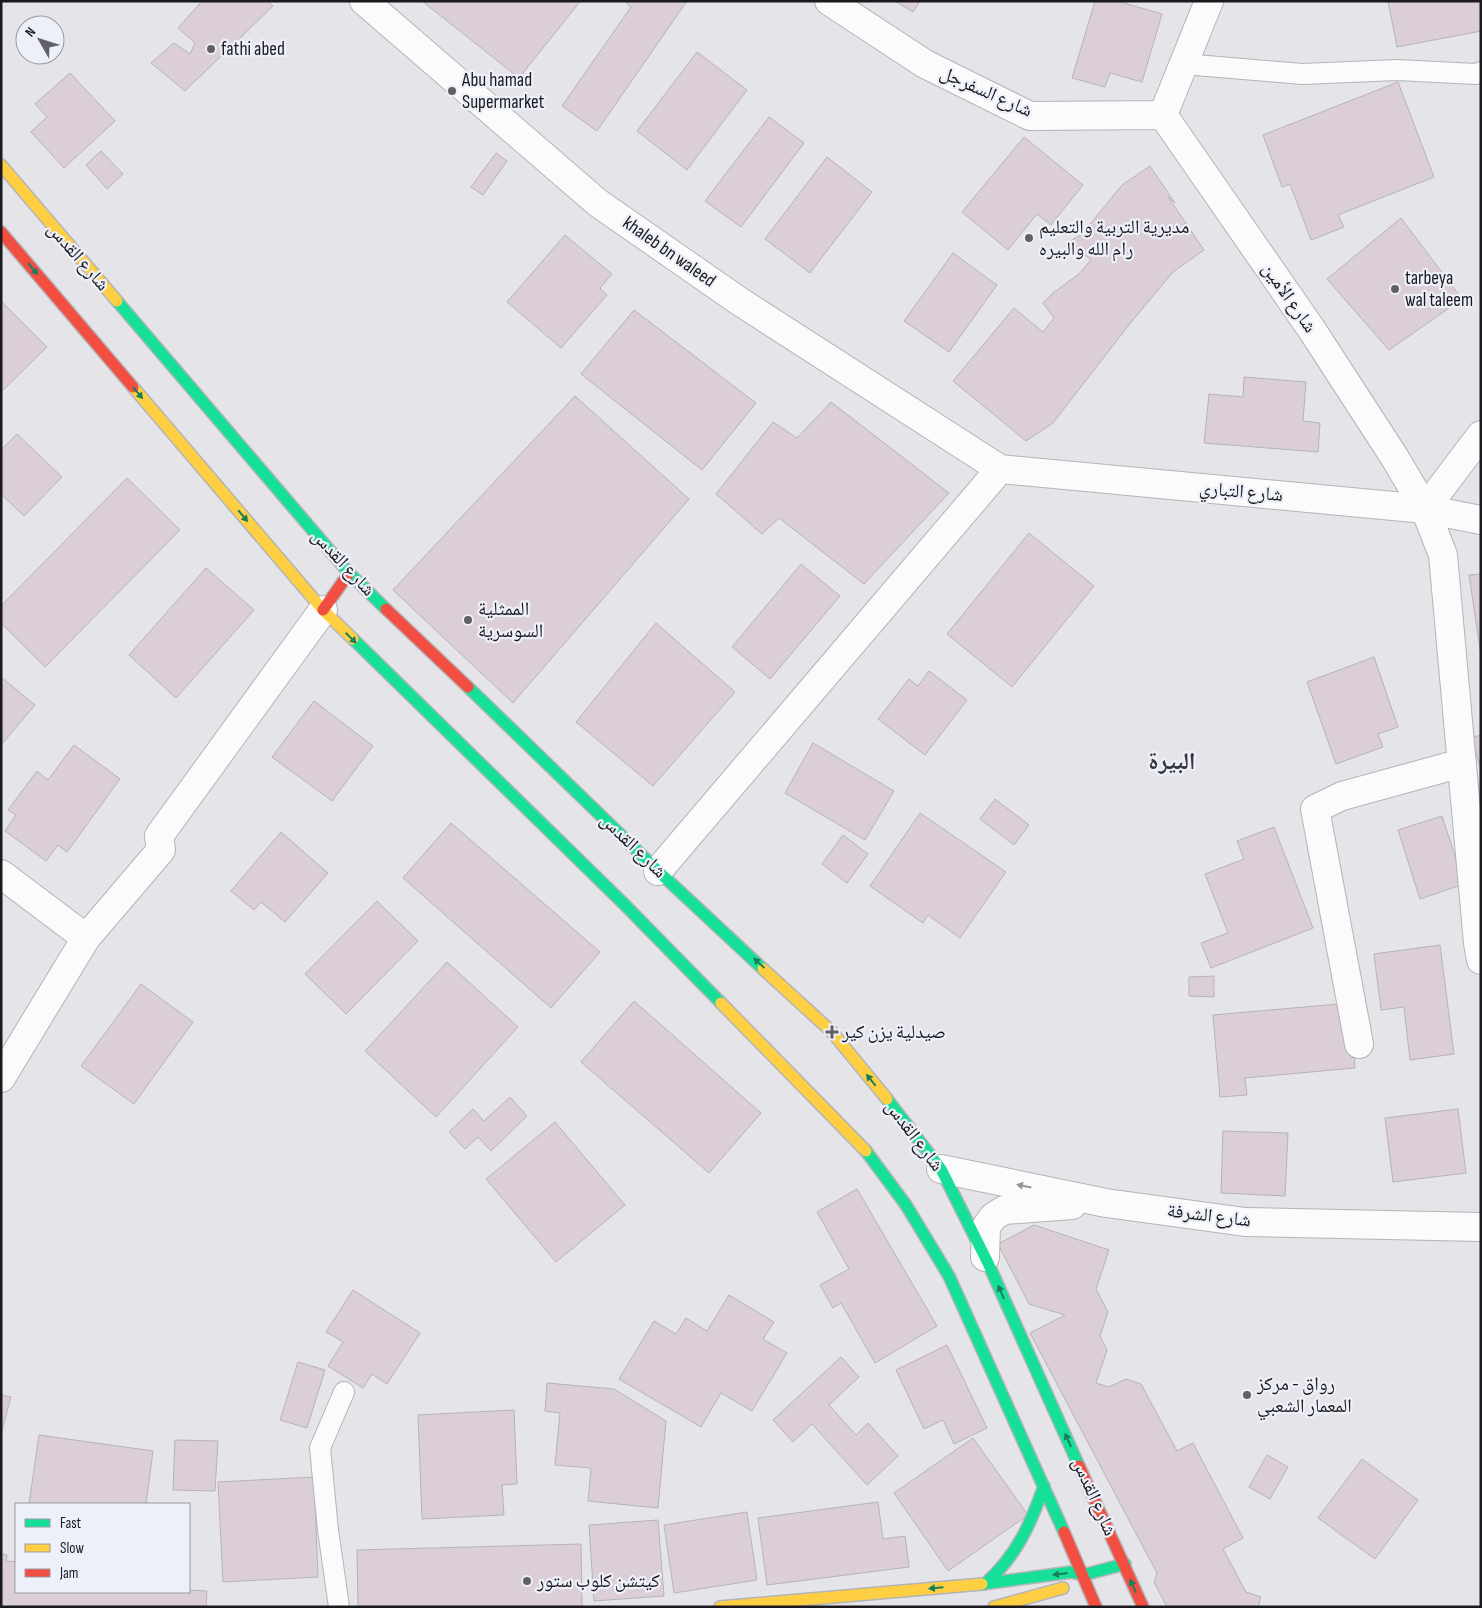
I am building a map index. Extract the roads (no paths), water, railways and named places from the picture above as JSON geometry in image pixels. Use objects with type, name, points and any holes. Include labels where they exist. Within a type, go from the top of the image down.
[{"type":"main road","name":"شارع القدس","points":[[1,165],[349,573],[658,871],[832,1032],[912,1130],[941,1169],[985,1256],[1143,1607]]},
{"type":"main road","points":[[1,232],[323,610],[625,905],[872,1157],[906,1205],[949,1276],[1044,1486],[1096,1607]]},
{"type":"main road","points":[[323,610],[349,573]]},
{"type":"main road","points":[[985,1584],[1000,1571],[1020,1545],[1032,1522],[1044,1486]]},
{"type":"main road","points":[[720,1607],[985,1584],[1072,1572],[1083,1575],[1125,1564]]},
{"type":"main road","points":[[994,1607],[1073,1585],[1083,1575]]},
{"type":"street","name":"khaleb bn waleed","points":[[364,1],[598,203],[739,301],[1000,469]]},
{"type":"street","name":"شارع السفرجل","points":[[829,1],[925,64],[1030,116],[1163,115]]},
{"type":"street","points":[[1163,115],[1209,1]]},
{"type":"street","name":"شارع الأمين","points":[[1163,115],[1312,330],[1395,458],[1425,509],[1443,555],[1481,960]]},
{"type":"street","points":[[1425,509],[1481,435]]},
{"type":"street","name":"شارع التباري","points":[[1000,469],[1425,509],[1481,520]]},
{"type":"street","points":[[658,871],[1000,469]]},
{"type":"street","points":[[1,1078],[86,938],[161,850],[160,836],[323,610]]},
{"type":"street","points":[[1359,1044],[1315,809],[1342,796],[1462,763]]},
{"type":"street","points":[[1,874],[86,938]]},
{"type":"street","name":"شارع الشرفة","points":[[941,1169],[1106,1203],[1245,1222],[1481,1227]]},
{"type":"street","points":[[985,1256],[986,1227],[993,1217],[1004,1210],[1106,1203]]},
{"type":"lane","points":[[1184,64],[1302,74],[1397,70],[1476,74],[1481,72]]},
{"type":"lane","points":[[339,1607],[328,1530],[320,1448],[344,1392]]},
{"type":"place","name":"fathi abed","points":[[211,49]]},
{"type":"place","name":"Abu hamad Supermarket","points":[[452,91]]},
{"type":"place","name":"مديرية التربية والتعليم رام الله والبيره","points":[[1029,238]]},
{"type":"place","name":"tarbeya wal taleem","points":[[1395,289]]},
{"type":"place","name":"الممثلية السوسرية","points":[[468,620]]},
{"type":"place","name":"صيدلية يزن كير","points":[[832,1032]]},
{"type":"place","name":"رواق - مركز المعمار الشعبي","points":[[1247,1395]]},
{"type":"place","name":"كيتشن كلوب ستور","points":[[527,1581]]},
{"type":"district","name":"البيرة","points":[[1172,761]]}]
